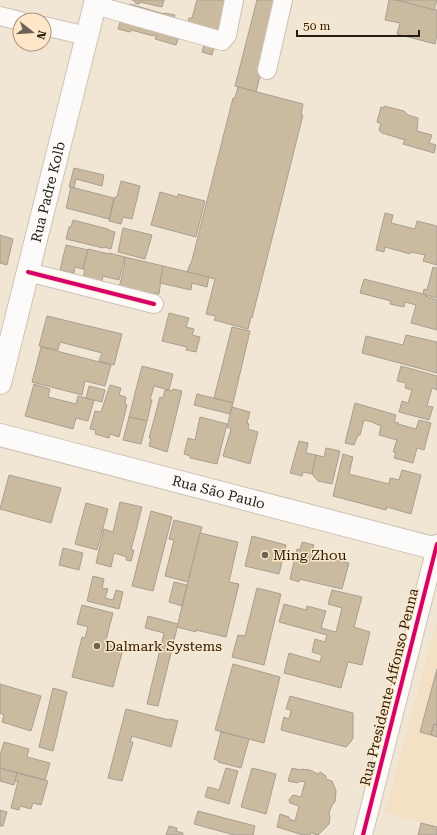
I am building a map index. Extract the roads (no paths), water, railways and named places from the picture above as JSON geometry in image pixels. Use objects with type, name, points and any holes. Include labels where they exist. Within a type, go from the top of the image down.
[{"type":"main road","name":"Rua Padre Kolb","points":[[0,383],[95,3]]},
{"type":"main road","name":"Rua São Paulo","points":[[0,435],[437,547]]},
{"type":"street","points":[[95,3],[222,41],[228,35],[234,0]]},
{"type":"street","points":[[267,70],[284,0]]},
{"type":"street","points":[[0,16],[12,19]]},
{"type":"street","points":[[52,28],[87,36]]},
{"type":"street","points":[[28,272],[154,304]]},
{"type":"street","name":"Rua Presidente Affonso Penna","points":[[363,835],[437,547]]},
{"type":"place","name":"Ming Zhou","points":[[265,555]]},
{"type":"place","name":"Dalmark Systems","points":[[97,646]]}]
